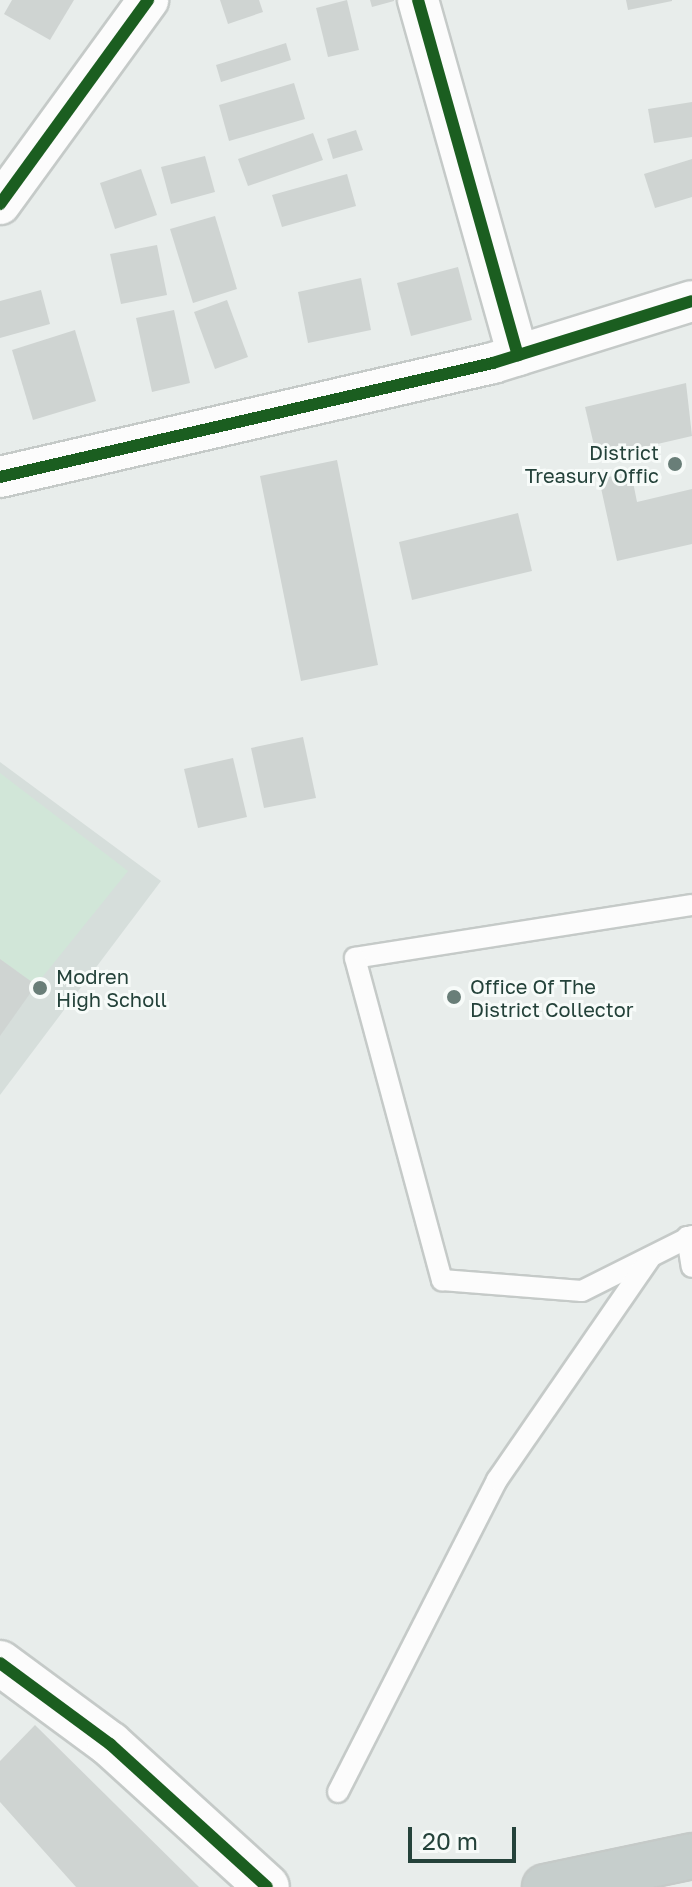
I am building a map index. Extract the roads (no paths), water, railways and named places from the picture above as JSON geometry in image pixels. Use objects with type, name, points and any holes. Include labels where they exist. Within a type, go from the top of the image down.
[{"type":"highway","points":[[545,1887],[692,1856]]},
{"type":"street","points":[[0,204],[148,0]]},
{"type":"street","points":[[418,0],[518,355]]},
{"type":"street","points":[[0,477],[518,355],[692,301]]},
{"type":"street","points":[[0,1663],[110,1744],[267,1887]]},
{"type":"lane","points":[[692,905],[355,958],[442,1280],[582,1291],[690,1236],[692,1267]]},
{"type":"lane","points":[[338,1792],[497,1480],[651,1255]]},
{"type":"place","name":"District Treasury Offic","points":[[675,464]]},
{"type":"place","name":"Modren High Scholl","points":[[40,988]]},
{"type":"place","name":"Office Of The District Collector","points":[[454,997]]}]
